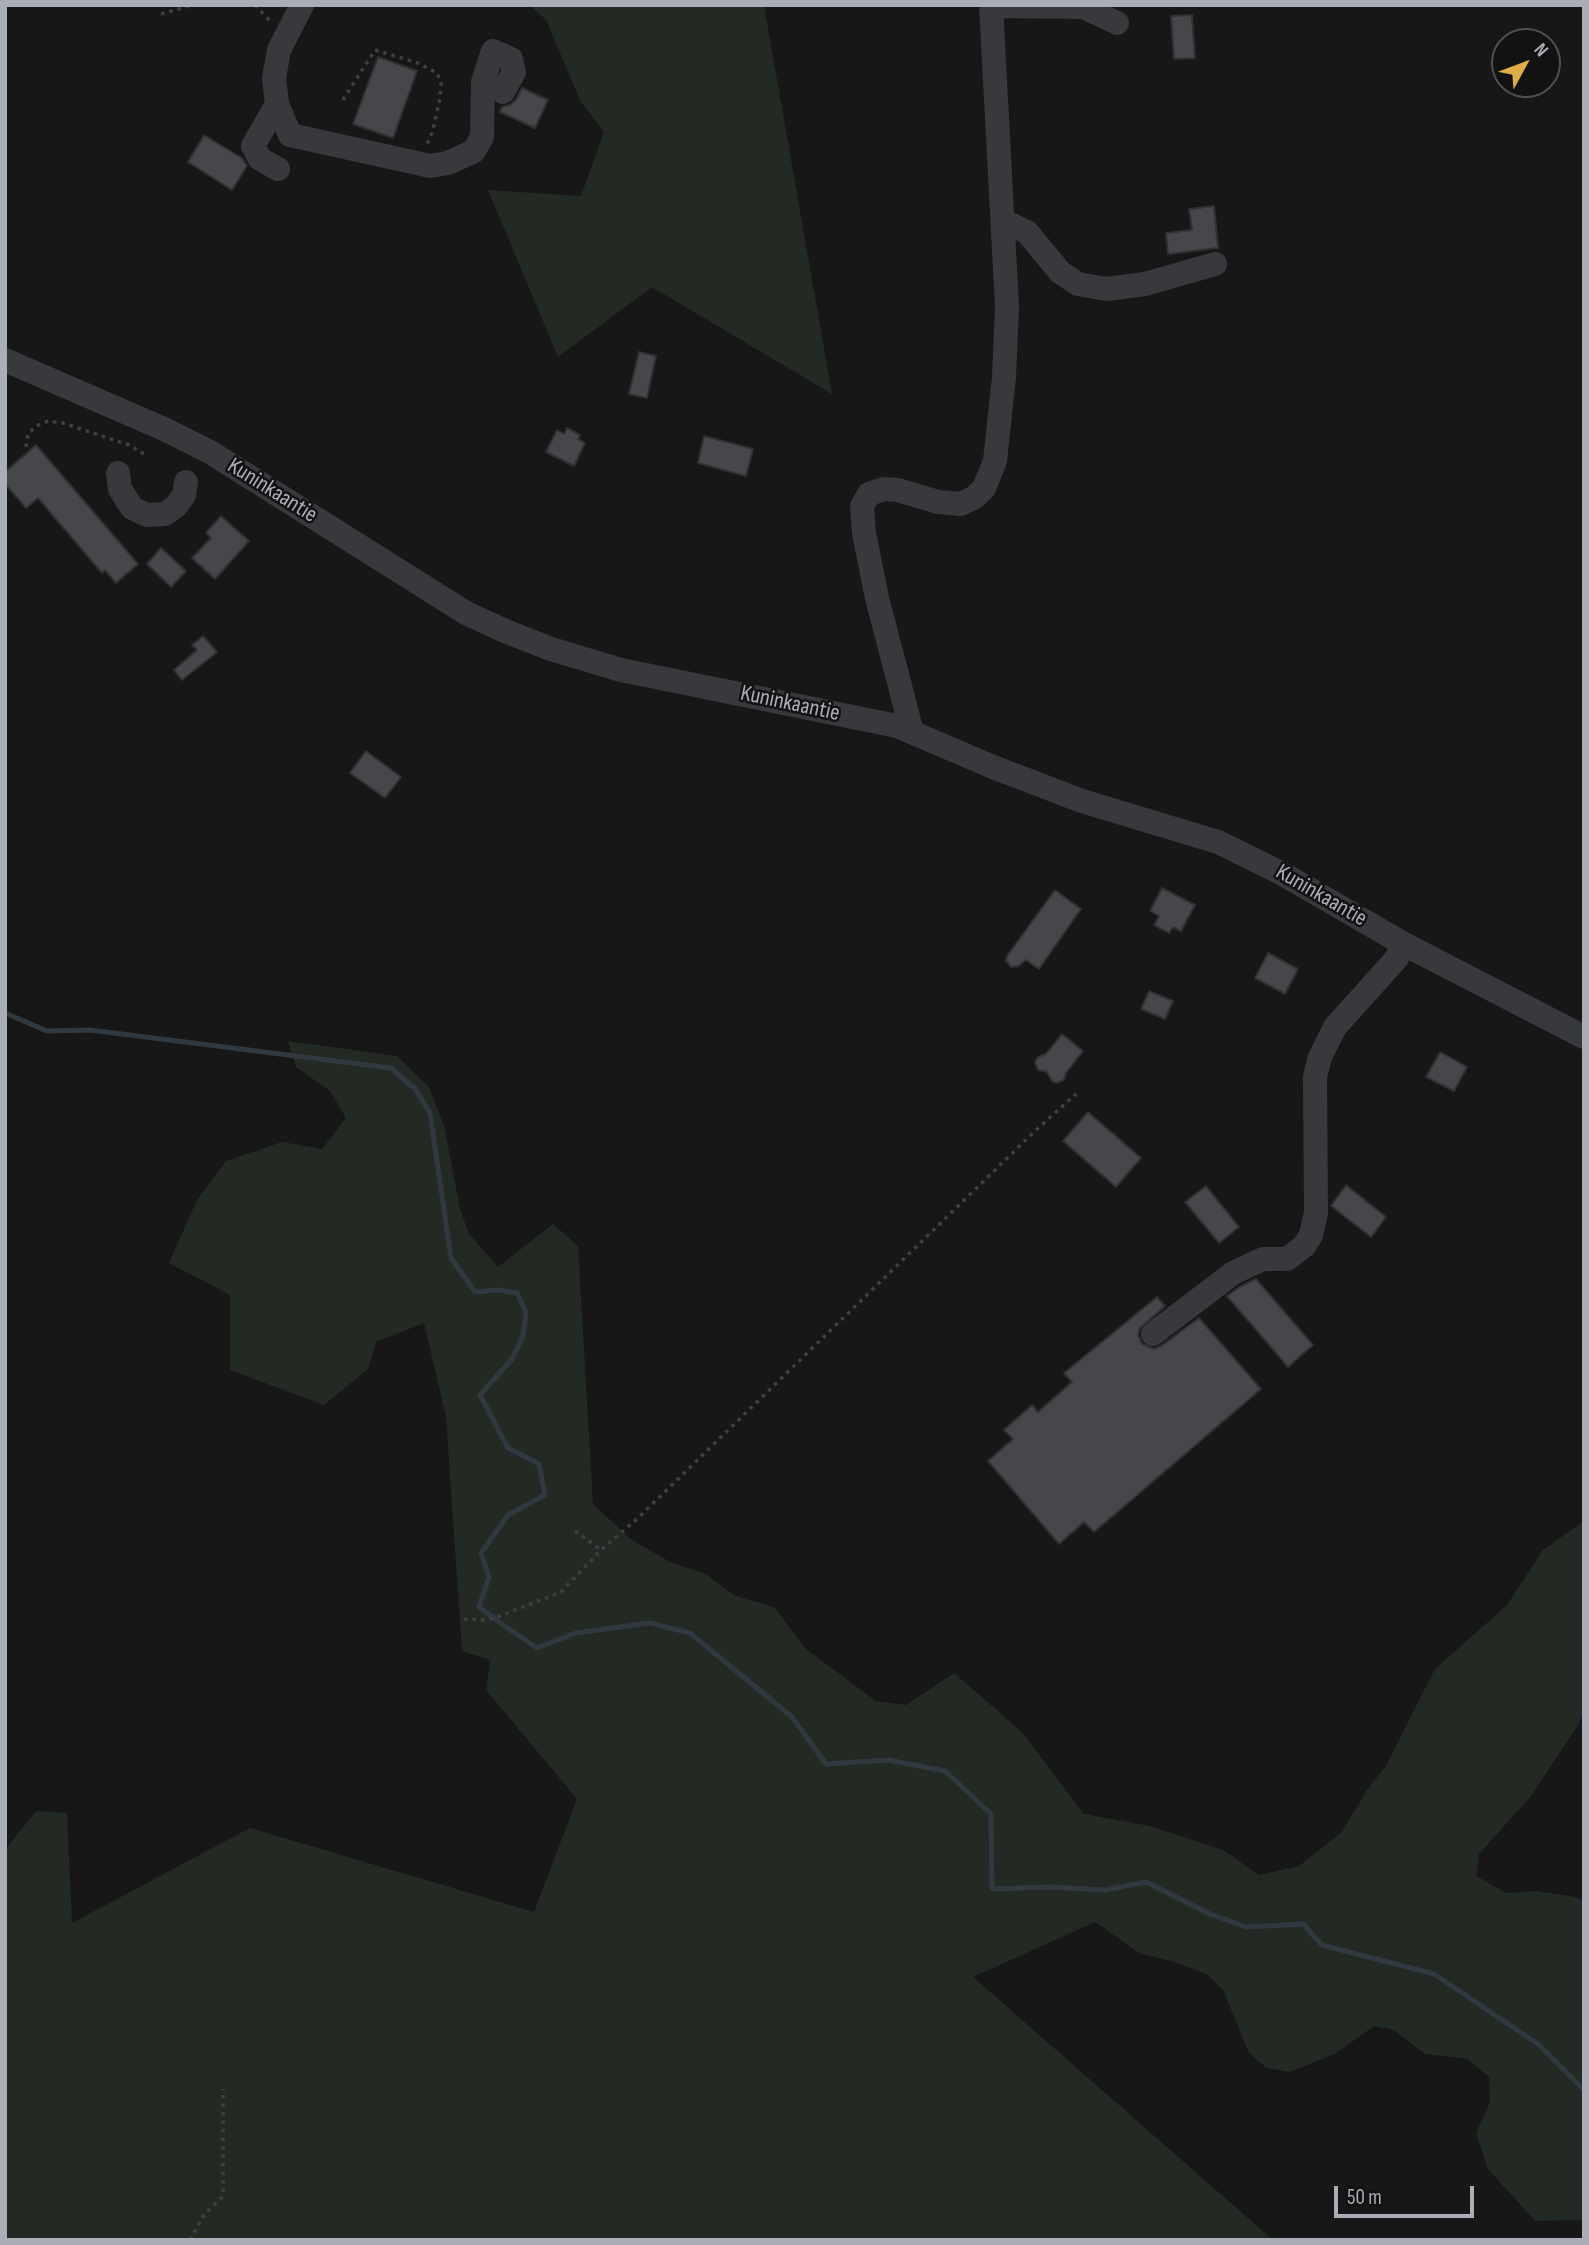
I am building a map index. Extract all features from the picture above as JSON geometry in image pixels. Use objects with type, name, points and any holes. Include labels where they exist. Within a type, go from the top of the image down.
[{"type":"street","points":[[302,5],[279,50],[274,78],[277,104],[290,135],[430,166],[448,163],[474,151],[482,137],[483,82],[493,51],[511,59],[514,72],[503,92]]},
{"type":"street","points":[[912,732],[877,598],[864,533],[862,506],[869,494],[884,489],[898,490],[938,502],[961,504],[975,497],[990,478],[995,461],[1004,377],[1007,307],[991,6],[1083,7],[1117,23]]},
{"type":"street","points":[[277,104],[253,146],[260,159],[278,169]]},
{"type":"street","points":[[1003,221],[1027,232],[1060,272],[1078,284],[1107,289],[1145,284],[1215,264]]},
{"type":"street","name":"Kuninkaantie","points":[[5,359],[199,446],[466,613],[505,631],[551,649],[621,670],[897,726],[1082,801],[1218,842],[1283,874],[1402,943],[1584,1037]]},
{"type":"street","points":[[118,473],[120,489],[132,508],[147,515],[165,513],[176,506],[184,495],[186,482]]},
{"type":"street","points":[[1153,1334],[1233,1273],[1263,1259],[1287,1259],[1304,1246],[1311,1235],[1316,1213],[1315,1077],[1320,1057],[1335,1027],[1397,958],[1402,943]]},
{"type":"path","points":[[161,14],[193,5]]},
{"type":"path","points":[[343,100],[375,50],[418,63],[437,74],[441,83],[440,99],[432,133],[417,163]]},
{"type":"path","points":[[26,447],[29,434],[36,426],[48,421],[63,423],[129,445],[144,454]]},
{"type":"path","points":[[464,1619],[488,1620],[561,1591],[1076,1094]]},
{"type":"path","points":[[575,1531],[601,1550]]},
{"type":"path","points":[[190,2240],[203,2216],[223,2196],[223,2089]]},
{"type":"shaded area","points":[[530,5],[764,5],[832,394],[652,287],[558,357],[488,190],[581,196],[604,132],[581,102],[546,20]]},
{"type":"shaded area","points":[[288,1041],[397,1056],[429,1087],[444,1126],[460,1209],[469,1234],[498,1267],[553,1224],[578,1246],[593,1504],[632,1540],[672,1563],[706,1574],[735,1596],[774,1607],[806,1649],[876,1701],[906,1705],[954,1673],[1022,1732],[1084,1814],[1150,1826],[1223,1850],[1259,1875],[1299,1866],[1342,1832],[1367,1790],[1385,1767],[1435,1669],[1507,1605],[1543,1550],[1584,1521],[1584,1711],[1578,1725],[1531,1796],[1479,1854],[1476,1876],[1506,1893],[1537,1891],[1576,1897],[1584,1901],[1584,2220],[1535,2221],[1488,2169],[1476,2133],[1490,2102],[1489,2077],[1467,2059],[1425,2054],[1394,2030],[1374,2026],[1335,2054],[1289,2072],[1267,2068],[1249,2053],[1223,1990],[1207,1974],[1141,1954],[1095,1922],[973,1977],[1273,2240],[5,2240],[5,1850],[36,1811],[67,1813],[72,1923],[250,1828],[534,1912],[577,1799],[486,1690],[490,1660],[462,1651],[446,1417],[424,1323],[376,1342],[368,1369],[324,1405],[230,1370],[230,1295],[169,1263],[197,1200],[226,1161],[282,1142],[322,1149],[346,1118],[330,1091],[296,1067]]},
{"type":"building","points":[[1192,15],[1195,58],[1174,59],[1171,16]]},
{"type":"building","points":[[378,57],[417,71],[393,138],[353,124]]},
{"type":"building","points":[[522,88],[548,100],[535,128],[500,112],[502,107],[516,100]]},
{"type":"building","points":[[204,135],[242,158],[247,166],[232,190],[188,162]]},
{"type":"building","points":[[1214,206],[1218,248],[1168,254],[1166,233],[1192,230],[1189,209]]},
{"type":"building","points":[[639,352],[656,356],[647,398],[629,394]]},
{"type":"building","points":[[567,428],[580,435],[578,439],[585,443],[574,466],[546,452],[557,430],[564,434]]},
{"type":"building","points":[[704,436],[753,449],[746,476],[698,463]]},
{"type":"building","points":[[36,445],[138,564],[116,583],[105,570],[102,573],[38,498],[26,508],[5,484],[5,472]]},
{"type":"building","points":[[221,516],[249,541],[215,579],[192,558],[211,538],[206,533]]},
{"type":"building","points":[[161,548],[186,571],[171,587],[147,564]]},
{"type":"building","points":[[203,636],[217,652],[182,680],[174,670],[197,650],[192,645]]},
{"type":"building","points":[[366,751],[401,777],[385,798],[350,773]]},
{"type":"building","points":[[1162,888],[1195,905],[1181,931],[1173,927],[1169,933],[1154,925],[1159,916],[1150,911]]},
{"type":"building","points":[[1055,890],[1081,909],[1039,969],[1026,960],[1019,966],[1011,967],[1006,961],[1007,956]]},
{"type":"building","points":[[1268,953],[1298,969],[1285,994],[1255,978]]},
{"type":"building","points":[[1149,991],[1173,1001],[1165,1019],[1141,1009]]},
{"type":"building","points":[[1062,1034],[1083,1051],[1066,1073],[1064,1080],[1057,1083],[1052,1081],[1047,1072],[1038,1070],[1035,1062],[1038,1057],[1046,1054]]},
{"type":"building","points":[[1440,1052],[1467,1067],[1454,1091],[1426,1077]]},
{"type":"building","points":[[1088,1112],[1141,1158],[1116,1187],[1063,1141]]},
{"type":"building","points":[[1346,1185],[1386,1217],[1371,1237],[1331,1206]]},
{"type":"building","points":[[1206,1186],[1239,1227],[1219,1243],[1185,1202]]},
{"type":"building","points":[[1256,1279],[1313,1345],[1288,1367],[1227,1296]]},
{"type":"building","points":[[1157,1297],[1165,1306],[1140,1328],[1138,1335],[1142,1344],[1154,1349],[1161,1346],[1199,1318],[1261,1389],[1094,1532],[1084,1522],[1059,1544],[988,1461],[1013,1439],[1004,1430],[1032,1405],[1038,1412],[1072,1382],[1064,1373]]},
{"type":"waterway","points":[[5,1013],[47,1031],[90,1030],[391,1068],[415,1089],[430,1113],[451,1258],[475,1292],[499,1290],[517,1293],[526,1312],[523,1336],[512,1359],[480,1395],[508,1448],[539,1464],[545,1495],[508,1515],[481,1553],[489,1577],[479,1607],[506,1627],[537,1648],[576,1633],[650,1623],[690,1633],[792,1717],[826,1764],[888,1760],[945,1771],[991,1814],[992,1889],[1051,1887],[1105,1890],[1146,1882],[1210,1914],[1246,1927],[1303,1924],[1322,1945],[1434,1974],[1538,2044],[1584,2090]]}]
